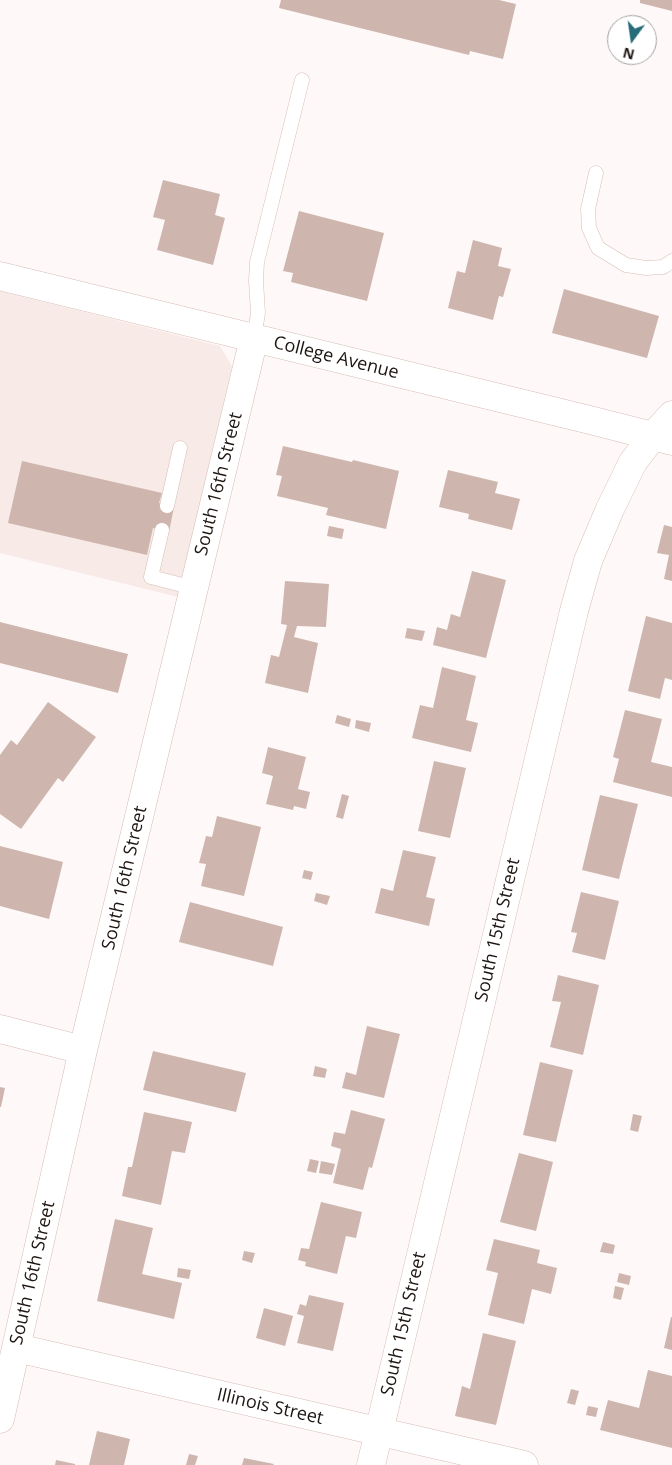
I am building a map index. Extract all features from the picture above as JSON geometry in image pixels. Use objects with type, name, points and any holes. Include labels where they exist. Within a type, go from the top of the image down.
[{"type":"street","name":"College Avenue","points":[[0,276],[663,439]]},
{"type":"street","name":"South 16th Street","points":[[0,1419],[83,1050],[254,338]]},
{"type":"street","name":"South 15th Street","points":[[371,1465],[574,611],[588,561],[633,462],[663,439],[672,415]]},
{"type":"street","points":[[0,1029],[83,1050]]},
{"type":"street","name":"Illinois Street","points":[[17,1348],[524,1465]]},
{"type":"lane","points":[[254,338],[258,313],[257,262],[302,80]]},
{"type":"lane","points":[[596,173],[588,209],[589,228],[598,248],[626,265],[646,268],[663,267],[672,261]]},
{"type":"lane","points":[[167,506],[180,448]]},
{"type":"lane","points":[[162,530],[151,578],[194,588]]},
{"type":"shaded area","points":[[0,291],[220,346],[232,366],[178,597],[0,553]]},
{"type":"building","points":[[281,0],[499,0],[516,4],[503,59],[470,51],[469,55],[279,8]]},
{"type":"building","points":[[640,0],[672,0],[672,11],[640,3]]},
{"type":"building","points":[[163,180],[220,194],[215,215],[225,218],[213,265],[157,250],[165,220],[153,217]]},
{"type":"building","points":[[299,211],[384,233],[367,301],[291,282],[293,273],[283,271]]},
{"type":"building","points":[[473,240],[502,248],[498,266],[511,269],[503,297],[499,296],[493,320],[448,308],[457,271],[465,273]]},
{"type":"building","points":[[564,289],[659,316],[647,358],[552,333]]},
{"type":"building","points":[[283,446],[399,471],[386,529],[326,515],[328,508],[277,496],[282,476],[276,475]]},
{"type":"building","points":[[22,461],[162,493],[159,503],[174,507],[169,532],[153,528],[147,555],[8,523]]},
{"type":"building","points":[[448,470],[498,482],[495,493],[520,499],[512,530],[468,519],[469,514],[439,507]]},
{"type":"building","points":[[664,525],[672,527],[672,581],[664,579],[669,555],[657,553]]},
{"type":"building","points":[[329,526],[344,529],[342,539],[327,536]]},
{"type":"building","points":[[472,571],[506,580],[486,658],[433,645],[437,627],[447,630],[451,614],[460,617]]},
{"type":"building","points":[[285,581],[329,584],[326,627],[297,626],[294,637],[318,643],[308,693],[265,683],[271,655],[279,657],[287,625],[281,624]]},
{"type":"building","points":[[646,616],[672,623],[672,680],[665,678],[660,699],[628,691]]},
{"type":"building","points":[[0,622],[128,654],[118,693],[0,663]]},
{"type":"building","points":[[407,628],[425,631],[422,641],[405,638]]},
{"type":"building","points":[[442,667],[476,676],[466,720],[478,723],[471,752],[412,738],[420,705],[433,708]]},
{"type":"building","points":[[48,702],[96,737],[63,782],[58,778],[21,829],[0,814],[0,755],[11,740],[17,745]]},
{"type":"building","points":[[625,710],[662,719],[651,762],[672,767],[672,797],[613,782],[619,759],[613,757]]},
{"type":"building","points":[[337,715],[351,719],[349,727],[335,723]]},
{"type":"building","points":[[356,720],[371,723],[369,732],[355,728]]},
{"type":"building","points":[[268,747],[306,757],[298,789],[310,792],[306,809],[294,806],[293,810],[266,804],[273,776],[262,773]]},
{"type":"building","points":[[434,761],[466,768],[450,838],[418,831]]},
{"type":"building","points":[[342,794],[349,796],[343,819],[336,817]]},
{"type":"building","points":[[600,795],[638,804],[619,879],[582,870]]},
{"type":"building","points":[[217,816],[261,827],[244,896],[201,886],[206,864],[199,863],[206,836],[212,837]]},
{"type":"building","points":[[0,846],[63,862],[49,919],[0,906]]},
{"type":"building","points":[[403,850],[436,857],[426,897],[435,899],[429,926],[375,913],[381,888],[393,891]]},
{"type":"building","points":[[304,870],[313,872],[311,880],[302,878]]},
{"type":"building","points":[[581,892],[619,901],[605,960],[572,952],[577,933],[571,932]]},
{"type":"building","points":[[316,893],[330,896],[327,905],[314,901]]},
{"type":"building","points":[[190,902],[283,927],[273,966],[179,942]]},
{"type":"building","points":[[558,975],[599,985],[583,1055],[550,1047],[561,1002],[552,1001]]},
{"type":"building","points":[[367,1026],[400,1034],[384,1098],[342,1088],[346,1072],[356,1075]]},
{"type":"building","points":[[153,1051],[246,1073],[236,1112],[143,1090]]},
{"type":"building","points":[[540,1062],[573,1070],[556,1142],[523,1135]]},
{"type":"building","points":[[315,1066],[327,1069],[325,1078],[313,1076]]},
{"type":"building","points":[[0,1087],[5,1088],[1,1107],[0,1107]]},
{"type":"building","points":[[351,1110],[385,1119],[372,1168],[369,1167],[363,1190],[333,1183],[341,1149],[331,1146],[334,1132],[345,1134]]},
{"type":"building","points":[[144,1112],[192,1122],[185,1153],[172,1151],[161,1205],[122,1196],[128,1167],[132,1167]]},
{"type":"building","points":[[633,1114],[642,1116],[638,1132],[630,1130]]},
{"type":"building","points":[[519,1153],[553,1162],[536,1231],[500,1222]]},
{"type":"building","points":[[310,1159],[319,1161],[316,1173],[307,1171]]},
{"type":"building","points":[[321,1161],[335,1164],[332,1175],[319,1173]]},
{"type":"building","points":[[321,1202],[362,1212],[356,1238],[346,1236],[337,1274],[305,1266],[306,1262],[298,1260],[301,1248],[309,1249]]},
{"type":"building","points":[[115,1219],[153,1228],[142,1274],[182,1283],[174,1319],[97,1301]]},
{"type":"building","points":[[494,1239],[540,1250],[537,1263],[557,1268],[551,1294],[532,1289],[524,1324],[488,1315],[498,1273],[486,1270]]},
{"type":"building","points":[[603,1242],[615,1245],[613,1254],[600,1252]]},
{"type":"building","points":[[244,1251],[255,1253],[252,1263],[242,1260]]},
{"type":"building","points":[[178,1268],[191,1270],[189,1279],[177,1277]]},
{"type":"building","points":[[619,1273],[631,1276],[629,1285],[617,1282]]},
{"type":"building","points":[[615,1286],[624,1288],[621,1300],[613,1298]]},
{"type":"building","points":[[309,1295],[344,1303],[333,1351],[297,1343],[304,1316],[297,1314],[300,1304],[306,1306]]},
{"type":"building","points":[[264,1308],[293,1316],[285,1346],[256,1338]]},
{"type":"building","points":[[672,1317],[672,1350],[664,1348]]},
{"type":"building","points":[[483,1333],[516,1341],[496,1425],[455,1416],[462,1386],[470,1389]]},
{"type":"building","points":[[648,1370],[672,1376],[672,1448],[600,1430],[608,1400],[639,1408]]},
{"type":"building","points":[[571,1389],[579,1391],[575,1405],[567,1403]]},
{"type":"building","points":[[588,1406],[598,1408],[596,1417],[586,1415]]},
{"type":"building","points":[[97,1431],[130,1439],[124,1465],[89,1465]]},
{"type":"building","points":[[189,1454],[198,1456],[195,1465],[186,1465]]},
{"type":"building","points":[[244,1458],[274,1464],[242,1465]]},
{"type":"building","points":[[56,1460],[75,1464],[75,1465],[55,1465]]}]
